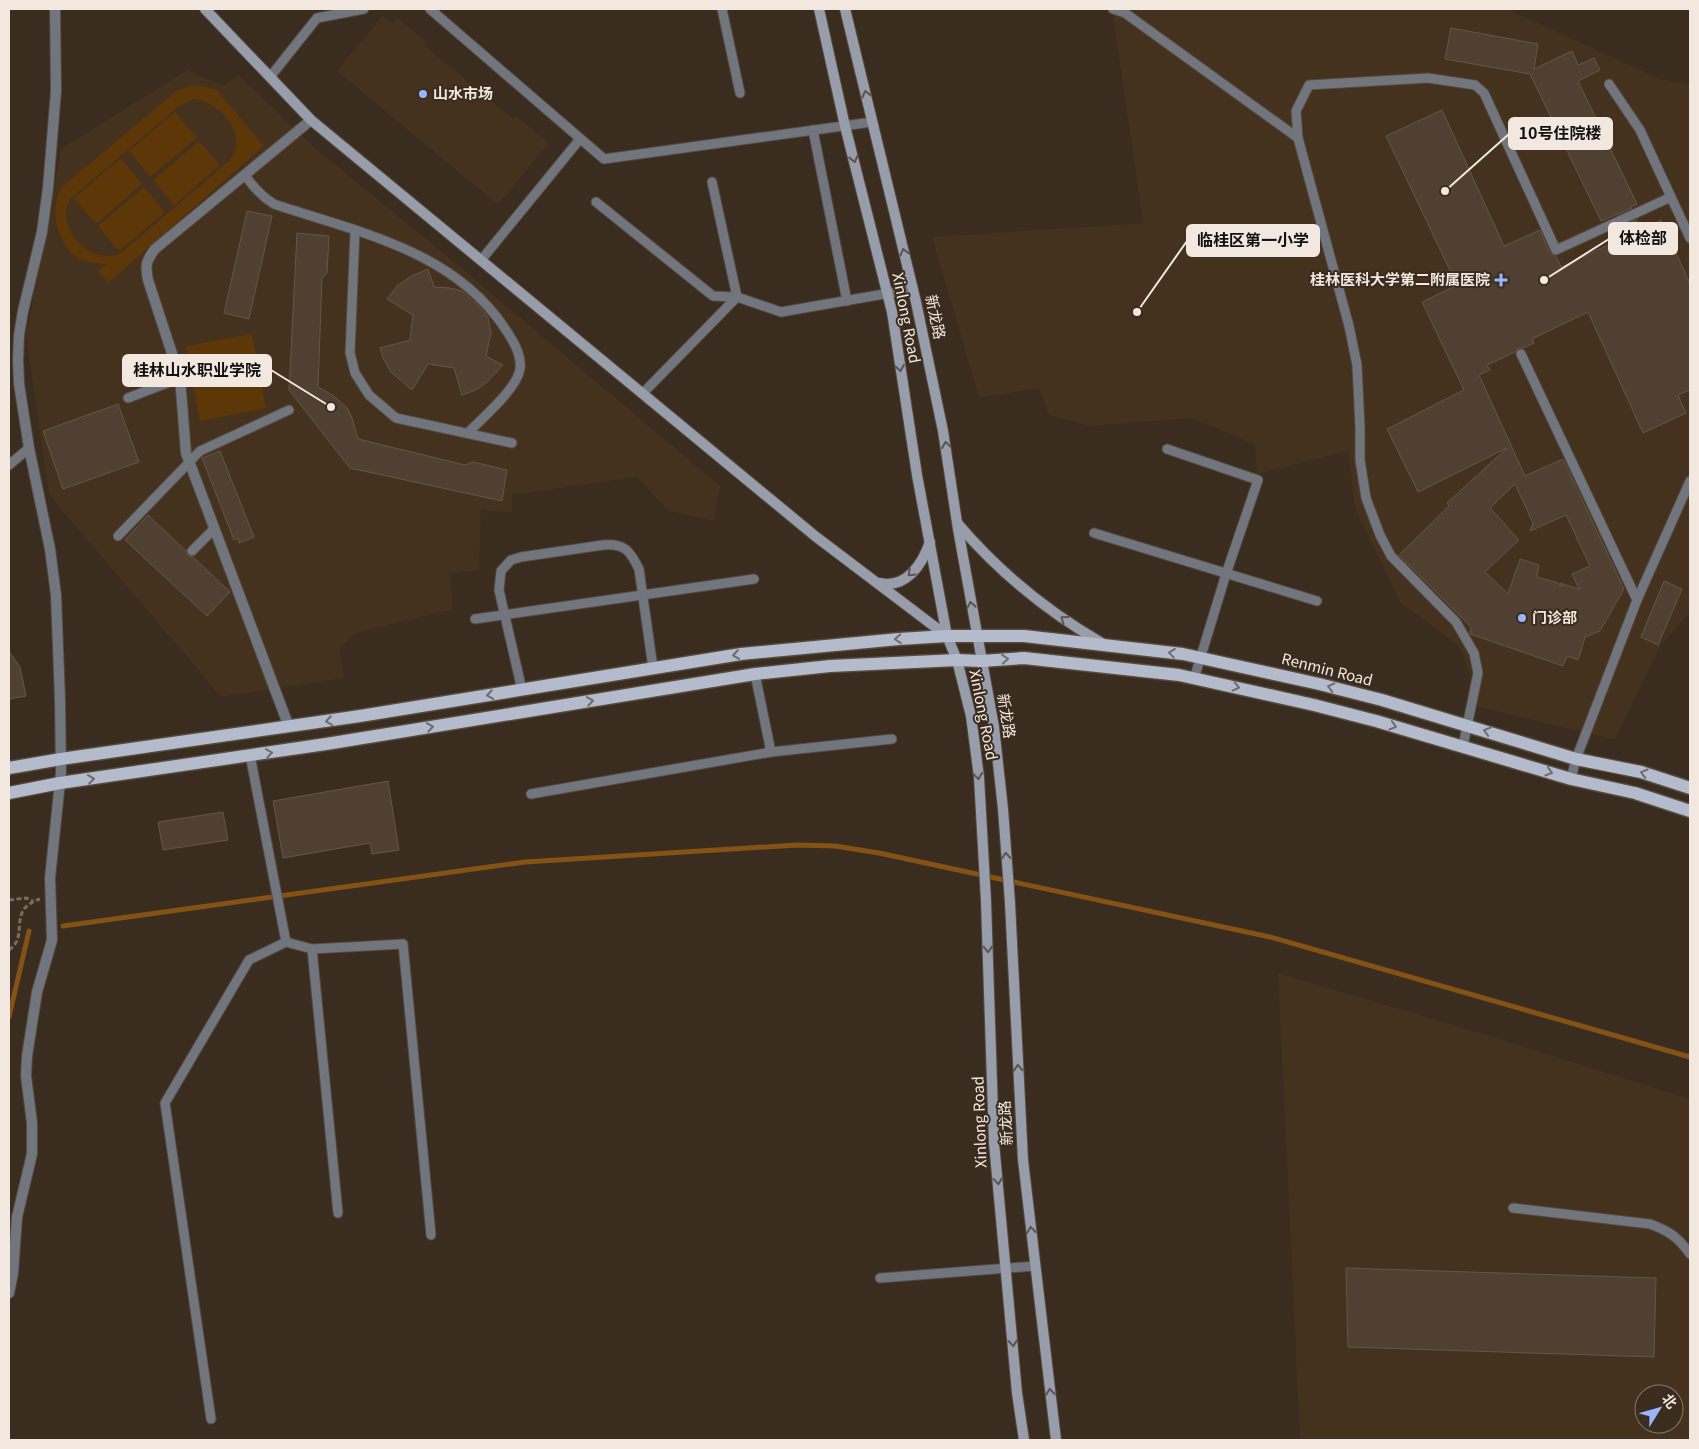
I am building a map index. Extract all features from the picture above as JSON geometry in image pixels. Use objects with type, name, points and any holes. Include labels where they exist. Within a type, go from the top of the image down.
[{"type":"main road","points":[[205,9],[311,120],[815,536],[947,636]]},
{"type":"main road","name":"Xinlong Road","points":[[819,9],[845,126],[892,312],[917,475],[947,636],[957,660],[971,716],[979,777],[986,900],[994,1143],[1017,1393],[1024,1440]]},
{"type":"main road","name":"新龙路","points":[[845,9],[913,290],[943,430],[957,523],[994,727],[1003,809],[1010,903],[1023,1160],[1056,1440]]},
{"type":"main road","points":[[957,523],[971,540],[1026,591],[1077,628],[1105,645]]},
{"type":"main road","points":[[877,583],[889,585],[908,578],[924,559],[930,541]]},
{"type":"main road","name":"Renmin Road","points":[[9,768],[289,727],[741,654],[899,639],[947,636],[1024,636],[1183,654],[1337,688],[1576,759],[1641,772],[1690,788]]},
{"type":"main road","points":[[9,793],[60,783],[250,755],[755,674],[830,666],[1024,658],[1179,675],[1314,705],[1463,746],[1571,779],[1635,793],[1690,811]]},
{"type":"street","points":[[9,1293],[13,1273],[17,1217],[32,1154],[32,1123],[26,1066],[36,998],[53,936],[50,895],[51,859],[61,759],[56,594],[50,550],[28,448],[20,384],[19,342],[23,311],[42,232],[48,188],[56,91],[55,9]]},
{"type":"street","points":[[289,727],[189,462],[184,445],[180,378],[148,280],[146,268],[148,258],[155,248],[311,120]]},
{"type":"lane","points":[[270,77],[318,18],[364,9]]},
{"type":"lane","points":[[430,9],[604,159],[872,122]]},
{"type":"lane","points":[[722,9],[740,93]]},
{"type":"lane","points":[[1113,9],[1125,13],[1298,138]]},
{"type":"lane","points":[[1463,746],[1478,673],[1474,653],[1456,622],[1407,574],[1392,556],[1380,535],[1366,498],[1360,460],[1357,365],[1349,326],[1298,138],[1296,111],[1309,85],[1428,78],[1475,85],[1484,93],[1556,250],[1671,197]]},
{"type":"lane","points":[[1609,84],[1640,130],[1690,238]]},
{"type":"lane","points":[[813,130],[848,301]]},
{"type":"lane","points":[[482,260],[580,139]]},
{"type":"lane","points":[[245,175],[256,190],[274,204],[391,242],[416,253],[462,281],[489,307],[513,340],[521,368],[515,384],[468,433]]},
{"type":"lane","points":[[712,182],[737,297]]},
{"type":"lane","points":[[596,202],[713,296],[737,297],[781,312],[913,290]]},
{"type":"lane","points":[[355,231],[350,354],[359,379],[369,395],[396,418],[512,444]]},
{"type":"lane","points":[[643,393],[737,297]]},
{"type":"lane","points":[[1521,354],[1637,600]]},
{"type":"lane","points":[[128,398],[180,378]]},
{"type":"lane","points":[[118,536],[200,451],[289,410]]},
{"type":"lane","points":[[9,465],[28,448]]},
{"type":"lane","points":[[1167,450],[1258,480],[1226,574],[1194,679]]},
{"type":"lane","points":[[1571,779],[1576,759],[1637,600],[1690,481]]},
{"type":"lane","points":[[192,552],[214,529]]},
{"type":"lane","points":[[1094,533],[1317,601]]},
{"type":"lane","points":[[522,690],[499,590],[501,571],[511,560],[521,557],[603,545],[620,545],[634,558],[639,569],[653,668]]},
{"type":"lane","points":[[475,619],[754,579]]},
{"type":"lane","points":[[755,674],[771,752]]},
{"type":"lane","points":[[531,794],[771,752],[892,739]]},
{"type":"lane","points":[[250,755],[286,942]]},
{"type":"lane","points":[[211,1418],[165,1103],[248,960],[286,942],[312,948],[404,944],[431,1235]]},
{"type":"lane","points":[[312,948],[338,1213]]},
{"type":"lane","points":[[1513,1208],[1650,1224],[1666,1230],[1682,1242],[1690,1254]]},
{"type":"lane","points":[[880,1278],[1035,1266]]},
{"type":"path","points":[[9,950],[18,939],[20,916],[26,906],[33,901],[50,895]]},
{"type":"path","points":[[9,900],[26,898],[33,901]]},
{"type":"shaded area","name":"桂林医科大学第二附属医院","points":[[1118,9],[1507,9],[1660,79],[1690,84],[1690,613],[1659,648],[1615,740],[1467,704],[1474,685],[1459,646],[1400,602],[1355,508],[1348,451],[1257,474],[1255,445],[1193,418],[1090,426],[1049,415],[1039,388],[979,398],[932,237],[1143,223],[1113,15]]},
{"type":"shaded area","name":"山水市场","points":[[383,15],[393,24],[398,18],[427,42],[424,45],[513,119],[516,116],[549,143],[498,205],[337,71]]},
{"type":"shaded area","points":[[187,70],[223,86],[238,75],[321,153],[441,251],[720,486],[714,521],[669,511],[637,477],[512,495],[513,513],[481,510],[479,570],[450,574],[453,609],[355,633],[340,648],[344,678],[221,697],[49,495],[26,336],[61,149]]},
{"type":"shaded area","points":[[190,86],[202,86],[217,90],[264,146],[108,283],[98,271],[106,264],[79,259],[66,246],[59,232],[55,217],[56,202],[62,187],[175,92]],"holes":[[[193,99],[203,101],[222,112],[234,130],[235,150],[230,160],[121,253],[110,256],[98,255],[87,250],[71,233],[67,222],[66,210],[70,199],[178,107]]]},
{"type":"shaded area","points":[[175,112],[197,138],[150,177],[129,151]]},
{"type":"shaded area","points":[[199,141],[220,165],[174,205],[153,180]]},
{"type":"shaded area","points":[[121,158],[142,184],[96,224],[74,198]]},
{"type":"shaded area","points":[[144,187],[165,212],[119,251],[98,226]]},
{"type":"shaded area","points":[[252,334],[266,408],[200,421],[186,346]]},
{"type":"shaded area","points":[[1278,973],[1487,1035],[1690,1099],[1690,1440],[1300,1440]]},
{"type":"building","points":[[1451,28],[1538,44],[1534,69],[1572,51],[1578,65],[1594,58],[1600,70],[1578,81],[1637,204],[1601,221],[1530,74],[1445,59]]},
{"type":"building","points":[[1442,110],[1504,246],[1540,230],[1550,253],[1556,256],[1561,267],[1621,239],[1617,229],[1636,220],[1640,230],[1661,220],[1690,284],[1690,390],[1678,395],[1686,413],[1643,433],[1588,312],[1532,339],[1534,343],[1519,348],[1515,352],[1487,365],[1490,370],[1479,375],[1525,476],[1563,459],[1624,589],[1600,631],[1585,637],[1578,660],[1567,656],[1563,666],[1470,634],[1471,627],[1399,555],[1449,506],[1447,503],[1507,448],[1418,492],[1387,429],[1464,390],[1422,302],[1457,285],[1386,136]],"holes":[[[1515,484],[1533,523],[1530,531],[1566,515],[1590,566],[1572,574],[1579,589],[1560,583],[1562,587],[1558,583],[1537,577],[1539,565],[1520,559],[1508,594],[1485,572],[1519,540],[1490,508]]]},
{"type":"building","points":[[247,211],[272,216],[249,319],[224,313]]},
{"type":"building","points":[[297,233],[329,236],[327,273],[322,278],[318,387],[334,396],[348,409],[358,439],[465,465],[473,462],[507,470],[502,501],[350,468],[289,390]]},
{"type":"building","points":[[428,269],[434,287],[462,291],[488,317],[491,333],[486,356],[503,365],[486,383],[476,390],[462,395],[454,368],[428,364],[412,390],[391,372],[380,348],[410,340],[413,315],[387,299],[397,286],[410,277]]},
{"type":"building","points":[[118,404],[139,462],[63,489],[43,431]]},
{"type":"building","points":[[220,451],[254,537],[239,543],[238,538],[234,540],[202,458]]},
{"type":"building","points":[[148,515],[186,551],[188,556],[193,557],[230,592],[207,616],[125,540]]},
{"type":"building","points":[[1664,581],[1682,589],[1658,645],[1641,637]]},
{"type":"building","points":[[9,651],[20,667],[26,696],[9,699]]},
{"type":"building","points":[[388,781],[399,850],[372,854],[370,843],[283,858],[273,801]]},
{"type":"building","points":[[223,812],[228,840],[163,850],[158,822]]},
{"type":"building","points":[[1346,1268],[1656,1278],[1654,1357],[1348,1347]]},
{"type":"waterway","points":[[63,926],[525,862],[797,845],[835,846],[879,853],[1270,937],[1690,1057]]},
{"type":"waterway","points":[[9,1017],[29,931]]},
{"type":"place","name":"山水市场","points":[[423,94]]},
{"type":"place","name":"10号住院楼","points":[[1445,191]]},
{"type":"place","name":"桂林医科大学第二附属医院","points":[[1501,280]]},
{"type":"place","name":"体检部","points":[[1544,280]]},
{"type":"place","name":"临桂区第一小学","points":[[1137,312]]},
{"type":"place","name":"桂林山水职业学院","points":[[331,407]]},
{"type":"place","name":"门诊部","points":[[1522,618]]}]
